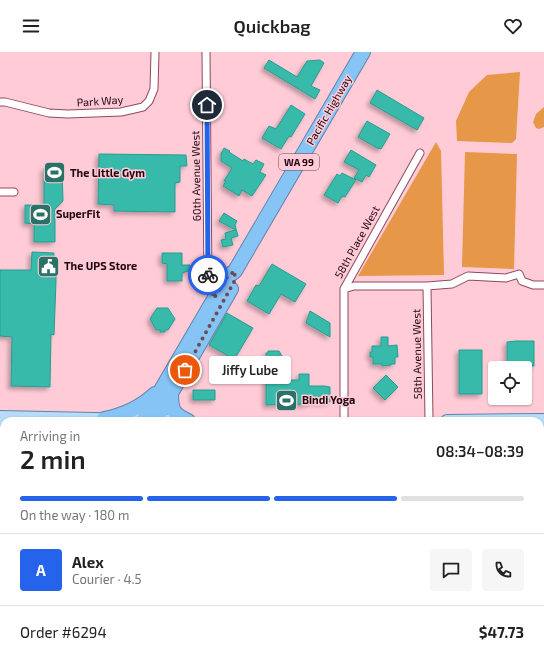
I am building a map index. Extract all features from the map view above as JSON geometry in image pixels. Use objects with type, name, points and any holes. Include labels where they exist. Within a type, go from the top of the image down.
[{"type":"highway","name":"Pacific Highway","points":[[168,390],[214,298],[227,277],[235,271],[363,52]]},
{"type":"highway","name":"Pacific Highway","points":[[151,417],[234,282],[235,271]]},
{"type":"highway","points":[[112,417],[137,408],[168,390],[173,411],[181,417]]},
{"type":"street","name":"Park Way","points":[[0,102],[49,113],[68,114],[121,112],[143,108],[149,101],[154,89],[155,52]]},
{"type":"street","name":"60th Avenue West","points":[[206,52],[208,284],[214,298]]},
{"type":"street","name":"58th Place West","points":[[344,417],[344,289],[420,153]]},
{"type":"street","points":[[0,192],[14,192]]},
{"type":"street","points":[[344,289],[354,286],[427,286],[452,284],[468,276],[506,278],[519,274],[522,280],[533,285],[544,285]]},
{"type":"street","name":"58th Avenue West","points":[[427,286],[429,417]]},
{"type":"shaded area","points":[[520,72],[516,139],[512,143],[457,141],[456,121],[469,92],[487,75]]},
{"type":"shaded area","points":[[544,107],[544,127],[539,129],[536,128],[533,122],[536,114]]},
{"type":"shaded area","points":[[436,142],[441,151],[444,275],[358,276]]},
{"type":"shaded area","points":[[465,152],[517,154],[514,269],[462,267]]},
{"type":"building","points":[[269,60],[297,77],[307,61],[320,60],[324,63],[311,86],[320,90],[315,99],[264,68]]},
{"type":"building","points":[[377,90],[424,118],[417,130],[370,103]]},
{"type":"building","points":[[291,105],[305,114],[291,137],[289,136],[281,149],[262,138],[269,126],[276,129]]},
{"type":"building","points":[[367,121],[390,134],[381,149],[358,137]]},
{"type":"building","points":[[224,148],[243,161],[244,159],[253,164],[256,160],[264,164],[260,172],[266,175],[252,196],[242,190],[239,196],[223,186],[226,181],[224,181],[232,168],[221,161],[221,154]]},
{"type":"building","points":[[351,150],[376,165],[369,177],[366,175],[362,182],[354,178],[359,170],[344,162]]},
{"type":"building","points":[[99,154],[186,155],[187,166],[180,166],[180,182],[175,183],[175,212],[114,211],[114,205],[98,204]]},
{"type":"building","points":[[44,168],[62,168],[63,201],[55,209],[55,242],[34,242],[34,224],[25,223],[25,205],[44,205]]},
{"type":"building","points":[[342,173],[356,180],[345,197],[342,196],[338,203],[324,195],[337,174],[340,176]]},
{"type":"building","points":[[224,213],[237,221],[235,225],[238,236],[231,238],[233,245],[223,247],[221,240],[226,239],[225,233],[235,230],[219,221]]},
{"type":"building","points":[[32,252],[54,253],[53,272],[56,272],[56,281],[54,335],[51,334],[50,387],[11,386],[12,337],[0,336],[0,270],[31,270]]},
{"type":"building","points":[[162,253],[182,253],[182,265],[190,265],[191,270],[182,273],[182,281],[167,281],[167,264],[162,263]]},
{"type":"building","points":[[272,264],[306,284],[295,302],[281,294],[269,314],[247,301],[256,285],[259,286]]},
{"type":"building","points":[[157,308],[168,308],[175,319],[168,330],[165,330],[165,332],[156,330],[150,319]]},
{"type":"building","points":[[310,311],[330,323],[330,337],[306,323]]},
{"type":"building","points":[[227,313],[253,328],[237,355],[234,357],[230,357],[209,345]]},
{"type":"building","points":[[381,337],[388,337],[388,346],[397,345],[398,357],[395,357],[395,364],[382,366],[382,364],[373,364],[373,357],[370,357],[370,352],[372,352],[372,346],[381,346]]},
{"type":"building","points":[[534,341],[534,366],[532,366],[532,361],[507,361],[507,342]]},
{"type":"building","points":[[459,350],[482,350],[482,394],[459,394]]},
{"type":"building","points":[[268,351],[279,351],[282,356],[281,380],[299,380],[299,374],[309,374],[309,386],[330,387],[330,402],[266,405],[266,353],[268,353]]},
{"type":"building","points":[[386,375],[398,387],[385,400],[373,388]]},
{"type":"building","points":[[193,390],[215,390],[215,400],[193,400]]},
{"type":"way so far","points":[[185,370],[234,282],[235,271],[227,277],[214,298],[208,284],[208,275]]},
{"type":"place","name":"The Little Gym","points":[[54,173]]},
{"type":"place","name":"SuperFit","points":[[40,214]]},
{"type":"place","name":"The UPS Store","points":[[49,266]]},
{"type":"place","name":"Jiffy Lube","points":[[185,370]]},
{"type":"place","name":"Bindi Yoga","points":[[286,400]]},
{"type":"route","points":[[207,105],[208,275]]}]
